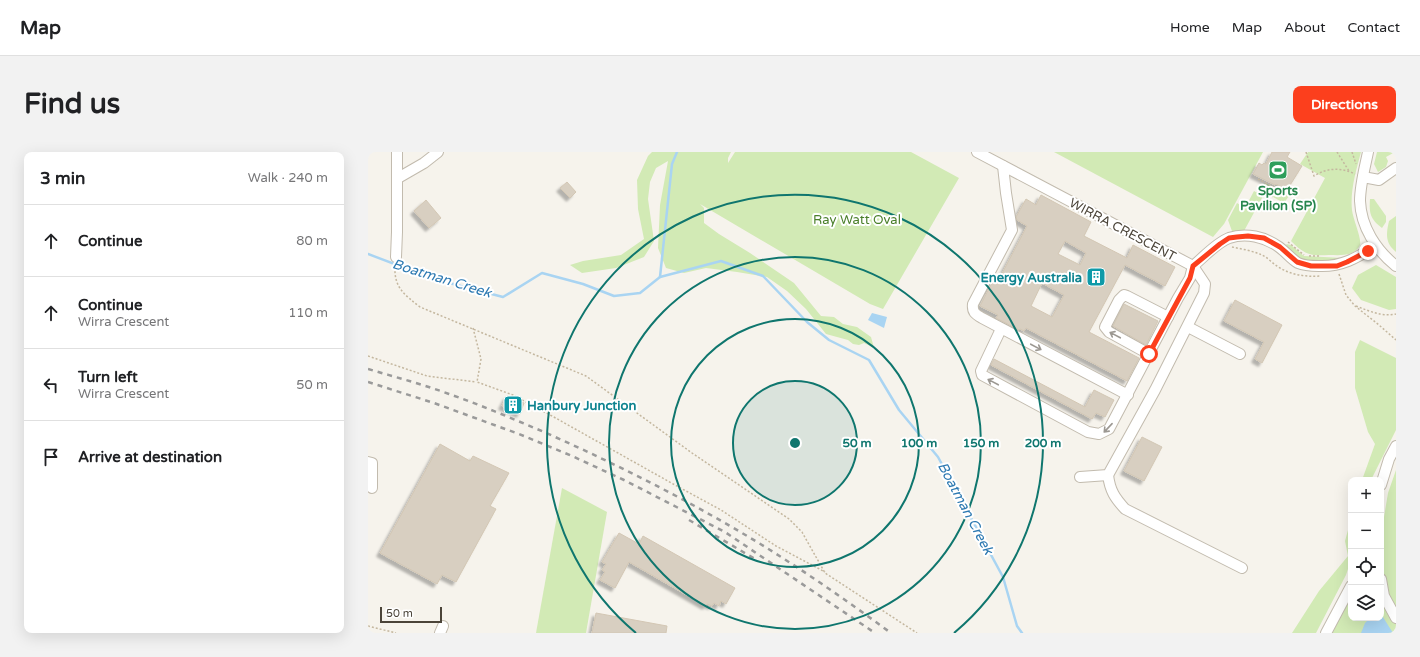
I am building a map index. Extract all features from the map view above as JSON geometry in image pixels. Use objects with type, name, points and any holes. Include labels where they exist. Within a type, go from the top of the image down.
[{"type":"street","points":[[396,257],[398,178],[397,152]]},
{"type":"street","points":[[398,178],[424,163],[438,152]]},
{"type":"street","name":"WIRRA CRESCENT","points":[[977,152],[1193,266]]},
{"type":"street","points":[[1368,152],[1359,173],[1362,216],[1375,246],[1396,266]]},
{"type":"street","points":[[1003,166],[1012,230],[973,304],[972,310],[975,314],[1002,329],[1128,395]]},
{"type":"street","points":[[1359,173],[1380,180],[1396,168]]},
{"type":"street","points":[[1002,329],[981,371],[982,375],[1088,432],[1099,434],[1109,429],[1190,278],[1193,266],[1220,244],[1229,238],[1248,236],[1264,238],[1280,247],[1297,262],[1311,266],[1337,266],[1358,257],[1375,246]]},
{"type":"street","points":[[1193,266],[1205,284],[1204,294],[1156,390],[1108,475],[1109,482],[1114,498],[1125,509],[1242,568]]},
{"type":"street","points":[[1149,354],[1108,332],[1106,329],[1105,327],[1119,300],[1124,295],[1127,296],[1168,318]]},
{"type":"street","points":[[1188,327],[1240,354]]},
{"type":"street","points":[[1384,477],[1396,446]]},
{"type":"street","points":[[368,462],[372,463],[372,488]]},
{"type":"street","points":[[1080,477],[1108,475]]},
{"type":"street","points":[[1382,585],[1384,596],[1396,618]]},
{"type":"street","points":[[1326,633],[1348,592]]},
{"type":"path","points":[[1306,152],[1314,176],[1322,171],[1333,169],[1359,173],[1352,152]]},
{"type":"path","points":[[1337,152],[1349,171]]},
{"type":"path","points":[[1258,179],[1290,195]]},
{"type":"path","points":[[1272,197],[1278,185]]},
{"type":"path","points":[[1285,241],[1290,243],[1305,256],[1322,256]]},
{"type":"path","points":[[1227,247],[1255,252],[1264,256],[1286,271],[1296,275],[1324,276]]},
{"type":"path","points":[[1337,266],[1344,290],[1355,306],[1396,340]]},
{"type":"path","points":[[395,275],[401,291],[420,307],[586,376],[692,453],[789,519],[802,532],[825,573]]},
{"type":"path","points":[[1355,306],[1377,314],[1396,314]]},
{"type":"path","points":[[473,328],[481,359],[477,382]]},
{"type":"path","points":[[368,356],[427,376],[477,382],[513,395],[721,510],[776,546],[825,573],[917,633]]},
{"type":"path","points":[[368,626],[396,633]]},
{"type":"green space","name":"Ray Watt Oval","points":[[652,152],[731,152],[728,158],[728,163],[735,152],[911,152],[959,178],[883,309],[870,304],[700,204],[704,208],[704,223],[794,283],[821,316],[834,317],[843,324],[857,327],[871,337],[874,348],[864,343],[859,345],[853,344],[848,340],[826,334],[806,309],[787,291],[767,277],[706,268],[684,273],[666,268],[658,248],[660,205],[668,161],[656,168],[650,182],[648,199],[654,241],[644,257],[616,268],[582,273],[570,265],[583,261],[621,255],[644,239],[638,209],[637,180],[648,156]]},
{"type":"green space","points":[[1054,152],[1263,152],[1224,224],[1213,237]]},
{"type":"green space","points":[[1308,152],[1361,152],[1352,196],[1352,210],[1360,238],[1360,245],[1354,252],[1342,255],[1312,255],[1304,252],[1291,241],[1325,178],[1300,164]]},
{"type":"green space","points":[[1377,152],[1395,152],[1386,157],[1388,161],[1386,167],[1378,172],[1374,164]]},
{"type":"green space","points":[[1265,183],[1276,188],[1272,196],[1260,191]]},
{"type":"green space","points":[[1277,189],[1289,196],[1284,203],[1273,197]]},
{"type":"green space","points":[[1254,191],[1263,196],[1244,231],[1233,234],[1228,220],[1237,203],[1245,208]]},
{"type":"green space","points":[[1370,199],[1374,199],[1386,216],[1386,222],[1382,228],[1375,222],[1371,215]]},
{"type":"green space","points":[[1396,216],[1396,252],[1392,249],[1388,242],[1387,230],[1389,221]]},
{"type":"green space","points":[[1286,244],[1291,245],[1304,256],[1343,258],[1322,262],[1301,260],[1294,256]]},
{"type":"green space","points":[[1376,265],[1396,277],[1396,309],[1389,310],[1361,300],[1352,288],[1358,275]]},
{"type":"green space","points":[[1360,340],[1396,358],[1396,430],[1372,477],[1363,477],[1375,444],[1368,432],[1355,388],[1355,352]]},
{"type":"green space","points":[[1396,470],[1396,633],[1331,633],[1348,601],[1348,621],[1384,621],[1384,517],[1388,493]]},
{"type":"green space","points":[[562,488],[607,512],[586,633],[536,633]]},
{"type":"green space","points":[[1348,530],[1348,556],[1345,541]]},
{"type":"green space","points":[[1348,556],[1348,569],[1346,575],[1316,633],[1292,633],[1319,591]]},
{"type":"water","points":[[872,313],[887,317],[884,328],[868,320]]},
{"type":"water","points":[[1384,619],[1393,633],[1361,633],[1367,621],[1384,621]]},
{"type":"building","name":"Sports Pavilion (SP)","points":[[1272,152],[1290,152],[1287,157],[1302,166],[1287,190],[1253,174],[1259,163],[1262,165],[1264,163],[1266,164]]},
{"type":"building","points":[[567,182],[576,192],[570,198],[560,188]]},
{"type":"building","points":[[1041,195],[1091,222],[1084,236],[1127,258],[1133,245],[1175,267],[1165,286],[1125,265],[1089,332],[1139,358],[1127,381],[1026,328],[1024,331],[1019,330],[996,318],[998,315],[980,306],[993,281],[997,283],[1027,226],[1017,220],[1016,217],[1026,199],[1036,205]],"holes":[[[1065,241],[1086,253],[1080,265],[1058,254]],[[1042,283],[1064,295],[1052,317],[1031,306]]]},
{"type":"building","points":[[426,200],[441,218],[429,228],[414,211]]},
{"type":"building","points":[[1235,300],[1282,325],[1262,363],[1255,359],[1264,342],[1224,321]]},
{"type":"building","points":[[1124,304],[1158,321],[1146,345],[1113,326]]},
{"type":"building","points":[[994,359],[1085,407],[1094,390],[1114,400],[1105,417],[1096,413],[1092,419],[991,365]]},
{"type":"building","name":"Hanbury Junction","points":[[507,396],[524,403],[520,414],[502,406]]},
{"type":"building","points":[[1142,437],[1162,447],[1144,481],[1124,471]]},
{"type":"building","points":[[440,444],[470,461],[473,456],[509,473],[490,506],[496,509],[456,582],[442,575],[437,584],[380,553]]},
{"type":"building","points":[[619,533],[639,544],[643,536],[735,588],[726,604],[721,601],[719,606],[714,603],[712,606],[707,604],[706,606],[629,562],[615,588],[600,580],[605,572],[602,570],[606,564],[602,562]]},
{"type":"building","points":[[596,613],[667,626],[666,633],[592,633]]},
{"type":"waterway","points":[[660,277],[672,164],[677,152]]},
{"type":"waterway","name":"Boatman Creek","points":[[368,254],[434,279],[503,297],[542,273],[583,284],[614,296],[640,293],[660,277],[721,261],[763,276],[807,322],[829,340],[869,360],[899,410],[938,457],[1003,577],[1017,626],[1022,633]]},
{"type":"railway","points":[[368,369],[429,387],[485,407],[544,432],[638,476],[751,538],[832,591],[891,633]]},
{"type":"railway","points":[[368,382],[434,403],[519,434],[624,480],[725,532],[875,633]]},
{"type":"railway","points":[[689,520],[755,559]]},
{"type":"place","name":"Sports Pavilion (SP)","points":[[1278,170]]},
{"type":"place","name":"Energy Australia","points":[[1096,277]]},
{"type":"place","name":"Hanbury Junction","points":[[513,405]]},
{"type":"route","points":[[1149,354],[1190,278],[1193,266],[1229,238],[1248,236],[1264,238],[1280,247],[1297,262],[1311,266],[1337,266],[1368,251]]}]
